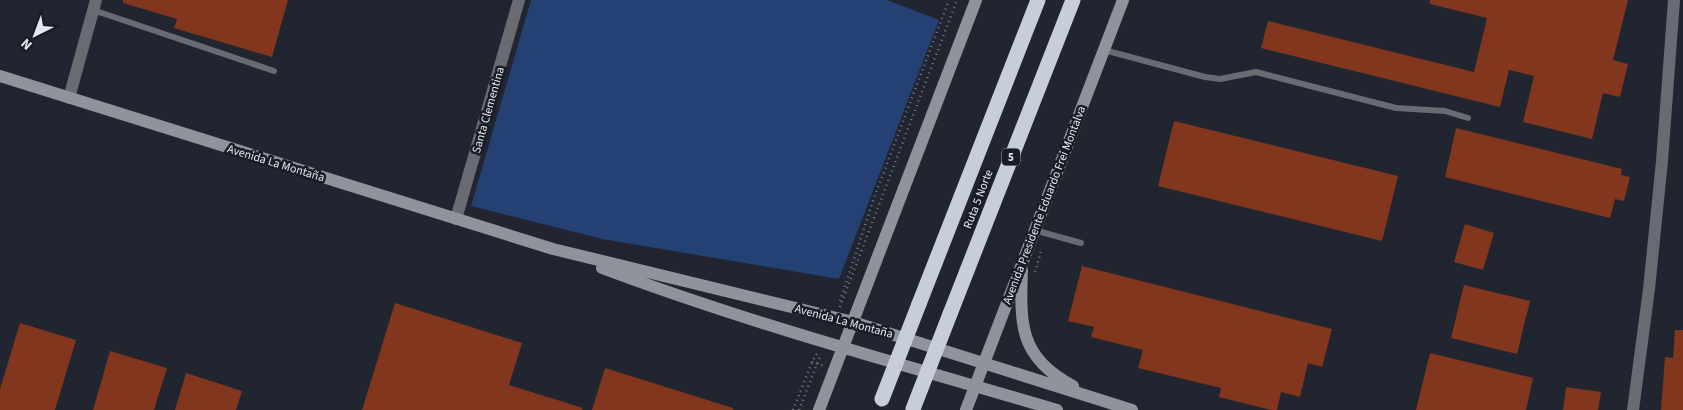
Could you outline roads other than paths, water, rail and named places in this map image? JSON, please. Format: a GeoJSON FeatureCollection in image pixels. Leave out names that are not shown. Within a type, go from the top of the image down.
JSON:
{"type":"FeatureCollection","features":[{"type":"Feature","properties":{"kind":"highway","name":"Ruta 5 Norte"},"geometry":{"type":"LineString","coordinates":[[880,404],[1038,0]]}},
{"type":"Feature","properties":{"kind":"highway","name":"Ruta 5 Norte"},"geometry":{"type":"LineString","coordinates":[[912,409],[1073,0]]}},
{"type":"Feature","properties":{"kind":"main road"},"geometry":{"type":"LineString","coordinates":[[819,410],[976,0]]}},
{"type":"Feature","properties":{"kind":"main road","name":"Avenida Presidente Eduardo Frei Montalva"},"geometry":{"type":"LineString","coordinates":[[966,410],[1123,0]]}},
{"type":"Feature","properties":{"kind":"main road","name":"Avenida La Montaña"},"geometry":{"type":"LineString","coordinates":[[0,76],[552,249],[662,291],[825,343],[1057,410]]}},
{"type":"Feature","properties":{"kind":"main road","name":"Avenida La Montaña"},"geometry":{"type":"LineString","coordinates":[[552,249],[836,317],[1132,410]]}},
{"type":"Feature","properties":{"kind":"main road"},"geometry":{"type":"LineString","coordinates":[[1023,260],[1022,325],[1034,353],[1058,377],[1102,401]]}},
{"type":"Feature","properties":{"kind":"street","name":"Santa Clementina"},"geometry":{"type":"LineString","coordinates":[[456,219],[520,0]]}},
{"type":"Feature","properties":{"kind":"street"},"geometry":{"type":"LineString","coordinates":[[1634,410],[1662,161],[1674,0]]}},
{"type":"Feature","properties":{"kind":"street"},"geometry":{"type":"LineString","coordinates":[[69,98],[94,5]]}},
{"type":"Feature","properties":{"kind":"lane"},"geometry":{"type":"LineString","coordinates":[[94,5],[274,71]]}},
{"type":"Feature","properties":{"kind":"lane"},"geometry":{"type":"LineString","coordinates":[[1104,50],[1220,80],[1256,72],[1396,108],[1445,112],[1468,118]]}},
{"type":"Feature","properties":{"kind":"lane"},"geometry":{"type":"LineString","coordinates":[[1034,230],[1081,243]]}}]}
